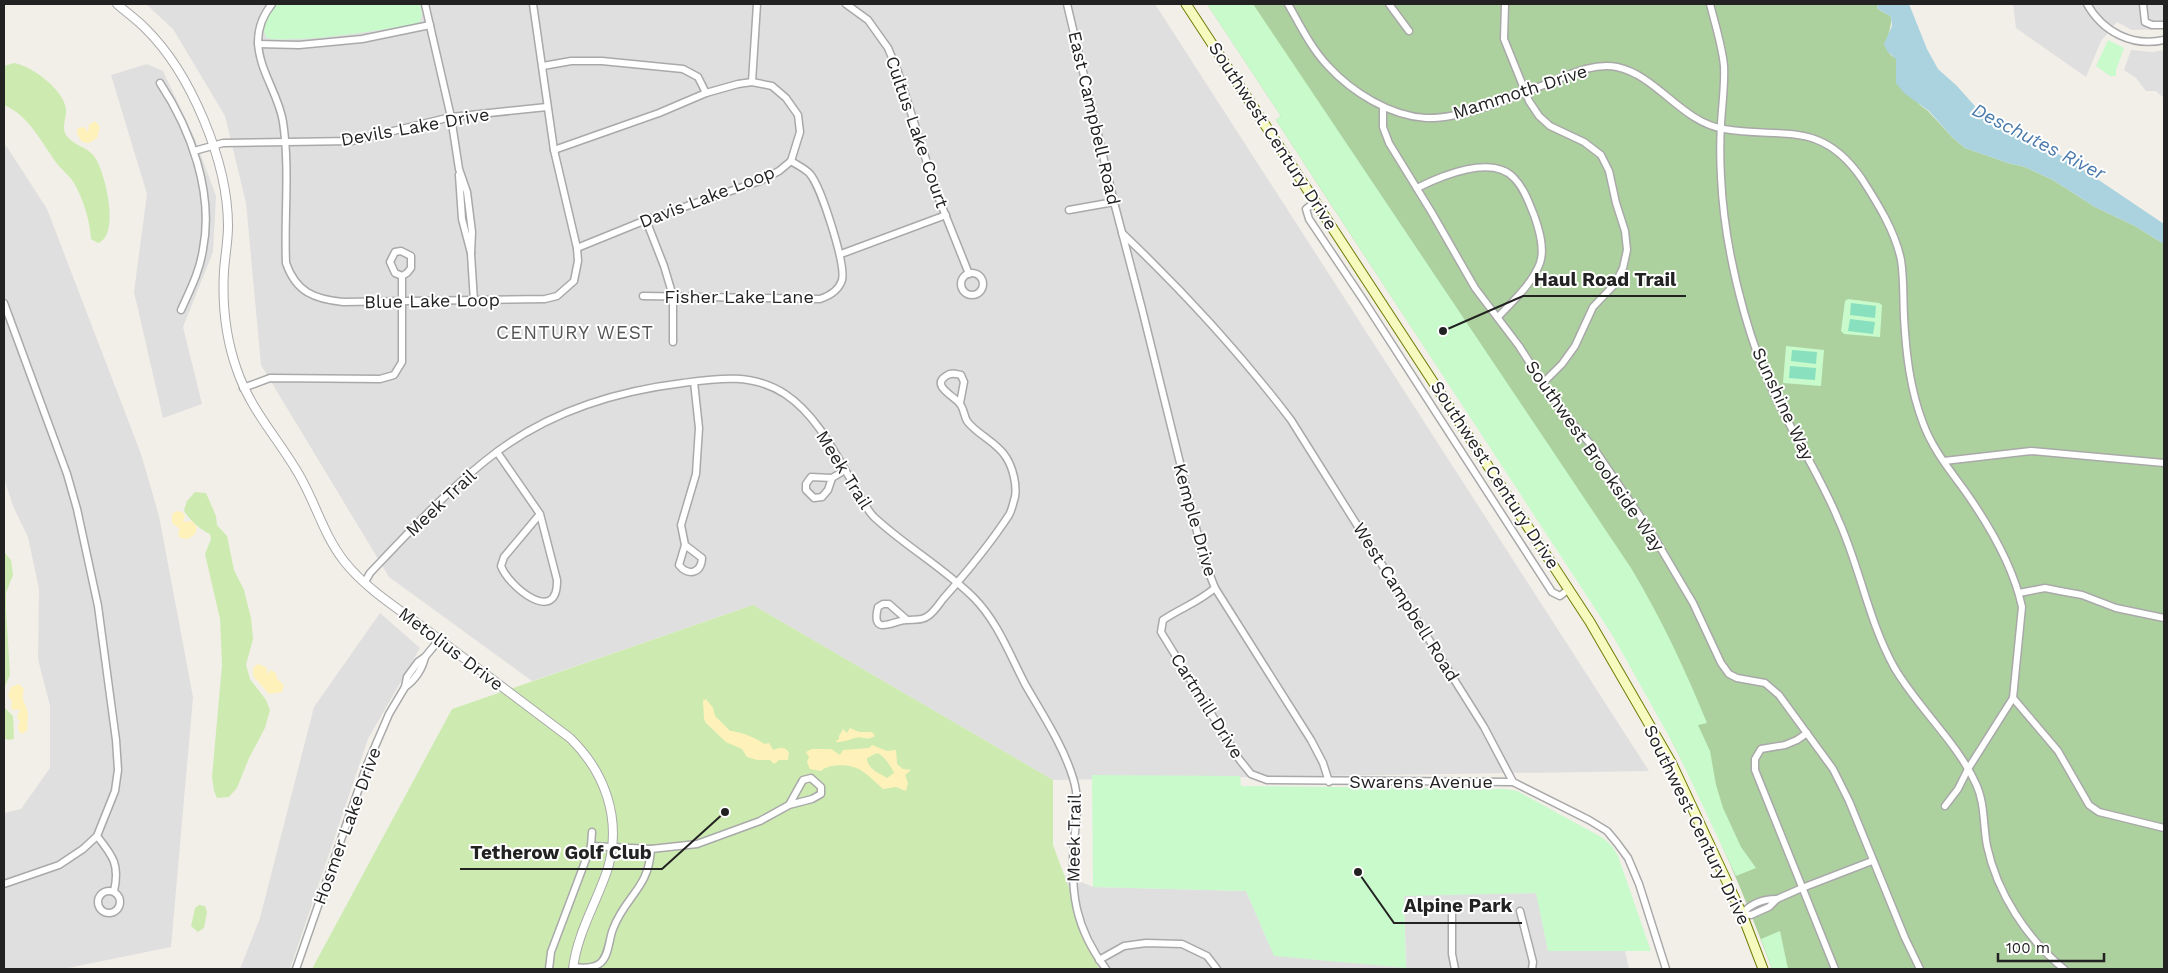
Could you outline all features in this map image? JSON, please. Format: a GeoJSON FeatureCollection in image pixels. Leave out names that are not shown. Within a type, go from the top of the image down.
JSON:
{"type":"FeatureCollection","features":[{"type":"Feature","properties":{"kind":"main road","name":"Southwest Century Drive"},"geometry":{"type":"LineString","coordinates":[[1186,4],[1569,589],[1603,644],[1671,762],[1742,914],[1762,969]]}},
{"type":"Feature","properties":{"kind":"street","name":"Metolius Drive"},"geometry":{"type":"LineString","coordinates":[[117,4],[146,29],[171,61],[186,84],[214,144],[228,207],[228,235],[224,271],[226,331],[243,388],[257,414],[302,479],[332,543],[343,560],[365,582],[570,738],[593,764],[608,796],[611,814],[612,848],[608,868],[575,951],[573,968]]}},
{"type":"Feature","properties":{"kind":"street","name":"Blue Lake Loop"},"geometry":{"type":"LineString","coordinates":[[270,4],[260,26],[258,44],[261,60],[280,108],[284,142],[286,263],[290,273],[301,288],[313,296],[343,302],[545,299],[558,296],[574,281],[577,271],[577,248],[554,150],[533,4]]}},
{"type":"Feature","properties":{"kind":"street"},"geometry":{"type":"LineString","coordinates":[[425,4],[451,117],[459,169],[458,186],[462,219],[471,254],[474,301]]}},
{"type":"Feature","properties":{"kind":"street"},"geometry":{"type":"LineString","coordinates":[[554,150],[659,113],[706,93],[752,82],[757,4]]}},
{"type":"Feature","properties":{"kind":"street","name":"Cultus Lake Court"},"geometry":{"type":"LineString","coordinates":[[846,4],[868,20],[888,48],[898,72],[937,194],[969,274]]}},
{"type":"Feature","properties":{"kind":"street","name":"East Campbell Road"},"geometry":{"type":"LineString","coordinates":[[1067,4],[1122,233]]}},
{"type":"Feature","properties":{"kind":"street","name":"Mammoth Drive"},"geometry":{"type":"LineString","coordinates":[[1288,4],[1312,45],[1329,67],[1358,91],[1383,107],[1426,118],[1440,116],[1486,107],[1582,70],[1616,67],[1636,74],[1700,122],[1721,129],[1799,134],[1817,140],[1846,159],[1860,176],[1891,229],[1898,247],[1901,262],[1906,349],[1912,392],[1924,427],[1932,443],[1990,528],[2019,593],[2022,607],[2013,698],[1968,769],[1958,789],[1945,806]]}},
{"type":"Feature","properties":{"kind":"street"},"geometry":{"type":"LineString","coordinates":[[1389,4],[1410,31]]}},
{"type":"Feature","properties":{"kind":"street"},"geometry":{"type":"LineString","coordinates":[[1505,4],[1504,39],[1525,93],[1540,116],[1550,126],[1584,142],[1601,156],[1609,171],[1625,231],[1628,250],[1623,268],[1615,284],[1593,307],[1574,346],[1562,364],[1543,384]]}},
{"type":"Feature","properties":{"kind":"street","name":"Sunshine Way"},"geometry":{"type":"LineString","coordinates":[[1710,4],[1724,63],[1721,178],[1725,218],[1744,312],[1758,356],[1778,404],[1834,508],[1846,536],[1865,599],[1883,647],[1902,680],[1968,769],[1977,786],[1982,802],[1989,857],[2001,887],[2019,919],[2037,942],[2064,969]]}},
{"type":"Feature","properties":{"kind":"street"},"geometry":{"type":"LineString","coordinates":[[2087,4],[2094,16],[2103,25],[2122,37],[2146,42],[2164,40]]}},
{"type":"Feature","properties":{"kind":"street"},"geometry":{"type":"LineString","coordinates":[[2144,4],[2145,22],[2152,26],[2164,26]]}},
{"type":"Feature","properties":{"kind":"street"},"geometry":{"type":"LineString","coordinates":[[258,44],[299,45],[362,39],[430,25]]}},
{"type":"Feature","properties":{"kind":"street"},"geometry":{"type":"LineString","coordinates":[[542,66],[570,61],[602,61],[683,69],[698,77],[706,93]]}},
{"type":"Feature","properties":{"kind":"street","name":"Davis Lake Loop"},"geometry":{"type":"LineString","coordinates":[[577,248],[646,220],[760,181],[779,171],[791,161],[800,132],[798,115],[786,98],[772,86],[752,82]]}},
{"type":"Feature","properties":{"kind":"street"},"geometry":{"type":"LineString","coordinates":[[160,83],[172,101],[194,151],[200,172],[206,226],[203,249],[195,278],[181,310]]}},
{"type":"Feature","properties":{"kind":"street","name":"Devils Lake Drive"},"geometry":{"type":"LineString","coordinates":[[194,151],[214,144],[352,141],[451,117],[548,107]]}},
{"type":"Feature","properties":{"kind":"street","name":"Southwest Brookside Way"},"geometry":{"type":"LineString","coordinates":[[1383,107],[1383,127],[1389,143],[1475,288],[1498,317],[1543,384],[1573,424],[1593,446],[1654,537],[1693,603],[1721,663],[1729,674],[1737,678],[1765,683],[1779,694],[1819,748],[1840,783],[1920,969]]}},
{"type":"Feature","properties":{"kind":"street","name":"Fisher Lake Lane"},"geometry":{"type":"LineString","coordinates":[[644,296],[820,299],[829,296],[842,281],[841,254],[821,196],[810,173],[791,161]]}},
{"type":"Feature","properties":{"kind":"street"},"geometry":{"type":"LineString","coordinates":[[1417,188],[1438,178],[1480,168],[1497,168],[1514,177],[1527,198],[1541,233],[1540,262],[1523,291],[1498,317]]}},
{"type":"Feature","properties":{"kind":"street"},"geometry":{"type":"LineString","coordinates":[[1316,201],[1306,209],[1309,219],[1364,300],[1552,592],[1560,596],[1569,589]]}},
{"type":"Feature","properties":{"kind":"street"},"geometry":{"type":"LineString","coordinates":[[1069,210],[1114,202]]}},
{"type":"Feature","properties":{"kind":"street"},"geometry":{"type":"LineString","coordinates":[[841,254],[946,215]]}},
{"type":"Feature","properties":{"kind":"street"},"geometry":{"type":"LineString","coordinates":[[646,220],[664,266],[673,296],[673,342]]}},
{"type":"Feature","properties":{"kind":"street","name":"Kemple Drive"},"geometry":{"type":"LineString","coordinates":[[1122,233],[1189,505],[1214,588],[1311,740],[1323,763],[1329,782]]}},
{"type":"Feature","properties":{"kind":"street","name":"West Campbell Road"},"geometry":{"type":"LineString","coordinates":[[1122,233],[1157,266],[1259,379],[1291,420],[1484,727],[1514,782]]}},
{"type":"Feature","properties":{"kind":"street"},"geometry":{"type":"LineString","coordinates":[[243,388],[270,378],[380,379],[394,375],[402,362],[402,276]]}},
{"type":"Feature","properties":{"kind":"street"},"geometry":{"type":"LineString","coordinates":[[4,303],[67,474],[77,509],[98,606],[116,740],[118,770],[115,791],[97,836],[83,849],[59,865],[4,884]]}},
{"type":"Feature","properties":{"kind":"street"},"geometry":{"type":"LineString","coordinates":[[906,620],[895,607],[889,604],[883,604],[878,608],[876,615],[878,621],[882,625],[888,626],[928,616],[957,583],[1010,513],[1015,495],[1015,479],[1006,457],[993,442],[967,422],[960,403],[964,382],[961,376],[955,373],[947,375],[943,379],[942,386],[944,392],[960,403]]}},
{"type":"Feature","properties":{"kind":"street","name":"Meek Trail"},"geometry":{"type":"LineString","coordinates":[[365,582],[370,573],[448,494],[498,452],[528,432],[582,406],[612,396],[654,387],[722,378],[744,378],[764,383],[784,394],[801,407],[813,421],[872,515],[957,583],[988,613],[1063,753],[1074,780],[1078,807],[1072,890],[1077,913],[1086,937],[1106,969]]}},
{"type":"Feature","properties":{"kind":"street"},"geometry":{"type":"LineString","coordinates":[[685,544],[702,558],[702,565],[697,571],[692,573],[684,571],[679,565],[685,544],[681,525],[696,474],[699,428],[694,382]]}},
{"type":"Feature","properties":{"kind":"street"},"geometry":{"type":"LineString","coordinates":[[1944,460],[2031,451],[2164,463]]}},
{"type":"Feature","properties":{"kind":"street"},"geometry":{"type":"LineString","coordinates":[[498,452],[540,514],[557,580],[557,590],[552,598],[544,602],[535,601],[504,575],[501,566],[504,557],[540,514]]}},
{"type":"Feature","properties":{"kind":"street"},"geometry":{"type":"LineString","coordinates":[[832,478],[845,470]]}},
{"type":"Feature","properties":{"kind":"street","name":"Cartmill Drive"},"geometry":{"type":"LineString","coordinates":[[1214,588],[1198,602],[1177,610],[1163,620],[1161,626],[1164,637],[1239,759],[1251,774],[1266,780],[1329,782]]}},
{"type":"Feature","properties":{"kind":"street"},"geometry":{"type":"LineString","coordinates":[[2019,593],[2045,588],[2082,595],[2116,608],[2164,618]]}},
{"type":"Feature","properties":{"kind":"street","name":"Hosmer Lake Drive"},"geometry":{"type":"LineString","coordinates":[[296,969],[367,765],[389,714],[405,687],[413,681],[423,667],[425,657],[439,640]]}},
{"type":"Feature","properties":{"kind":"street"},"geometry":{"type":"LineString","coordinates":[[2013,698],[2058,751],[2089,805],[2099,812],[2164,828]]}},
{"type":"Feature","properties":{"kind":"street"},"geometry":{"type":"LineString","coordinates":[[1807,733],[1785,744],[1761,749],[1757,754],[1754,765],[1835,969]]}},
{"type":"Feature","properties":{"kind":"street"},"geometry":{"type":"LineString","coordinates":[[591,846],[651,850],[687,846],[715,838],[760,821],[789,805],[812,799],[821,794],[821,787],[811,778],[803,780],[789,805]]}},
{"type":"Feature","properties":{"kind":"street","name":"Swarens Avenue"},"geometry":{"type":"LineString","coordinates":[[1329,782],[1514,782]]}},
{"type":"Feature","properties":{"kind":"street"},"geometry":{"type":"LineString","coordinates":[[1514,782],[1589,820],[1607,831],[1618,843],[1628,858],[1638,884],[1666,969]]}},
{"type":"Feature","properties":{"kind":"street"},"geometry":{"type":"LineString","coordinates":[[549,969],[551,952],[591,846],[592,832]]}},
{"type":"Feature","properties":{"kind":"street"},"geometry":{"type":"LineString","coordinates":[[97,836],[110,852],[116,866],[114,891]]}},
{"type":"Feature","properties":{"kind":"street"},"geometry":{"type":"LineString","coordinates":[[573,968],[599,965],[604,959],[617,919],[646,877],[651,850]]}},
{"type":"Feature","properties":{"kind":"street"},"geometry":{"type":"LineString","coordinates":[[1742,914],[1748,906],[1766,899],[1777,899],[1872,861]]}},
{"type":"Feature","properties":{"kind":"street"},"geometry":{"type":"LineString","coordinates":[[1520,910],[1533,962],[1532,969]]}},
{"type":"Feature","properties":{"kind":"street"},"geometry":{"type":"LineString","coordinates":[[1452,912],[1452,954],[1455,969]]}},
{"type":"Feature","properties":{"kind":"street"},"geometry":{"type":"LineString","coordinates":[[1099,960],[1124,946],[1146,942],[1182,944],[1207,956],[1217,969]]}},
{"type":"Feature","properties":{"kind":"shaded area"},"geometry":{"type":"Polygon","coordinates":[[[146,4],[1155,4],[1649,771],[1053,780],[753,605],[532,681],[389,577],[261,365],[246,203],[225,116],[173,29],[146,4]]]}},
{"type":"Feature","properties":{"kind":"shaded area"},"geometry":{"type":"Polygon","coordinates":[[[2013,4],[2164,4],[2164,29],[2132,30],[2117,22],[2101,41],[2086,77],[2016,28],[2013,4]]]}},
{"type":"Feature","properties":{"kind":"shaded area"},"geometry":{"type":"Polygon","coordinates":[[[2131,50],[2152,52],[2164,50],[2164,98],[2156,91],[2146,91],[2136,78],[2124,70],[2131,50]]]}},
{"type":"Feature","properties":{"kind":"shaded area"},"geometry":{"type":"Polygon","coordinates":[[[147,64],[163,71],[195,139],[216,196],[213,252],[183,327],[202,404],[163,418],[134,292],[147,194],[111,75],[147,64]]]}},
{"type":"Feature","properties":{"kind":"shaded area"},"geometry":{"type":"Polygon","coordinates":[[[4,145],[47,209],[141,454],[159,516],[193,697],[171,947],[63,969],[4,969],[4,813],[21,809],[50,768],[50,706],[38,659],[39,589],[28,537],[13,506],[4,478],[4,145]]]}},
{"type":"Feature","properties":{"kind":"shaded area"},"geometry":{"type":"Polygon","coordinates":[[[380,613],[420,648],[368,739],[290,969],[240,969],[260,918],[314,707],[380,613]]]}},
{"type":"Feature","properties":{"kind":"shaded area"},"geometry":{"type":"Polygon","coordinates":[[[1064,875],[1093,887],[1246,891],[1274,955],[1406,967],[1404,895],[1537,893],[1548,951],[1625,951],[1629,969],[1099,969],[1064,875]]]}},
{"type":"Feature","properties":{"kind":"green space"},"geometry":{"type":"Polygon","coordinates":[[[277,4],[420,4],[422,14],[420,22],[415,24],[379,30],[307,39],[270,39],[266,37],[264,32],[265,23],[268,15],[277,4]]]}},
{"type":"Feature","properties":{"kind":"green space"},"geometry":{"type":"Polygon","coordinates":[[[1207,4],[1878,4],[1877,8],[1891,17],[1887,45],[1891,55],[1896,58],[1896,74],[1920,105],[1953,138],[1965,148],[2025,167],[2053,180],[2095,207],[2135,226],[2164,244],[2164,969],[1772,969],[1725,852],[1670,738],[1630,664],[1577,579],[1276,120],[1281,116],[1207,4]]]}},
{"type":"Feature","properties":{"kind":"green space"},"geometry":{"type":"Polygon","coordinates":[[[1207,4],[1253,4],[1631,568],[1662,625],[1699,703],[1707,723],[1698,725],[1710,751],[1716,785],[1723,808],[1741,847],[1756,868],[1736,876],[1676,749],[1613,636],[1276,120],[1281,116],[1207,4]]]}},
{"type":"Feature","properties":{"kind":"green space"},"geometry":{"type":"Polygon","coordinates":[[[2108,40],[2124,48],[2116,70],[2116,76],[2110,76],[2096,66],[2108,40]]]}},
{"type":"Feature","properties":{"kind":"green space"},"geometry":{"type":"Polygon","coordinates":[[[14,63],[38,74],[60,94],[66,109],[64,128],[66,135],[72,141],[88,150],[98,163],[106,188],[110,216],[109,228],[105,238],[98,243],[91,239],[86,210],[72,180],[58,165],[28,123],[4,105],[4,66],[14,63]]]}},
{"type":"Feature","properties":{"kind":"green space"},"geometry":{"type":"Polygon","coordinates":[[[1848,299],[1882,305],[1880,337],[1844,334],[1841,331],[1845,301],[1848,299]]]}},
{"type":"Feature","properties":{"kind":"green space"},"geometry":{"type":"Polygon","coordinates":[[[1851,303],[1876,306],[1875,318],[1850,315],[1851,303]]]}},
{"type":"Feature","properties":{"kind":"green space"},"geometry":{"type":"Polygon","coordinates":[[[1850,319],[1875,322],[1873,334],[1848,331],[1850,319]]]}},
{"type":"Feature","properties":{"kind":"green space"},"geometry":{"type":"Polygon","coordinates":[[[1786,346],[1824,350],[1821,386],[1783,383],[1786,346]]]}},
{"type":"Feature","properties":{"kind":"green space"},"geometry":{"type":"Polygon","coordinates":[[[1792,350],[1817,352],[1816,364],[1791,361],[1792,350]]]}},
{"type":"Feature","properties":{"kind":"green space"},"geometry":{"type":"Polygon","coordinates":[[[1790,366],[1816,368],[1815,380],[1789,378],[1790,366]]]}},
{"type":"Feature","properties":{"kind":"green space"},"geometry":{"type":"Polygon","coordinates":[[[195,492],[206,493],[216,516],[217,525],[227,536],[234,570],[244,590],[251,618],[253,639],[246,665],[250,679],[266,700],[270,710],[265,728],[249,758],[237,788],[229,797],[217,798],[212,777],[222,665],[220,619],[205,554],[211,539],[210,534],[195,524],[184,510],[187,501],[195,492]]]}},
{"type":"Feature","properties":{"kind":"green space"},"geometry":{"type":"Polygon","coordinates":[[[4,552],[11,560],[13,575],[6,593],[10,675],[4,688],[4,552]]]}},
{"type":"Feature","properties":{"kind":"green space"},"geometry":{"type":"Polygon","coordinates":[[[753,605],[1053,780],[1053,845],[1099,969],[312,969],[452,709],[753,605]]]}},
{"type":"Feature","properties":{"kind":"green space"},"geometry":{"type":"Polygon","coordinates":[[[4,707],[13,716],[14,739],[8,740],[4,738],[4,707]]]}},
{"type":"Feature","properties":{"kind":"green space"},"geometry":{"type":"Polygon","coordinates":[[[1092,775],[1240,776],[1241,786],[1506,789],[1517,791],[1603,838],[1612,846],[1618,856],[1651,951],[1548,951],[1536,893],[1404,896],[1406,968],[1274,956],[1246,891],[1093,887],[1092,775]]]}},
{"type":"Feature","properties":{"kind":"green space"},"geometry":{"type":"Polygon","coordinates":[[[199,905],[205,906],[207,912],[204,928],[198,932],[191,926],[195,908],[199,905]]]}},
{"type":"Feature","properties":{"kind":"green space"},"geometry":{"type":"Polygon","coordinates":[[[1780,931],[1788,969],[1772,969],[1761,939],[1780,931]]]}},
{"type":"Feature","properties":{"kind":"sand"},"geometry":{"type":"Polygon","coordinates":[[[95,121],[100,127],[97,138],[89,143],[82,142],[77,134],[78,128],[84,127],[88,132],[89,125],[95,121]]]}},
{"type":"Feature","properties":{"kind":"sand"},"geometry":{"type":"Polygon","coordinates":[[[177,511],[182,512],[185,516],[183,522],[192,521],[197,527],[195,534],[188,539],[180,538],[178,533],[180,529],[172,523],[172,514],[177,511]]]}},
{"type":"Feature","properties":{"kind":"sand"},"geometry":{"type":"Polygon","coordinates":[[[258,664],[266,667],[268,675],[270,670],[275,672],[278,680],[284,685],[282,692],[269,694],[253,676],[253,668],[258,664]]]}},
{"type":"Feature","properties":{"kind":"sand"},"geometry":{"type":"Polygon","coordinates":[[[19,684],[24,689],[23,697],[28,713],[28,729],[24,733],[20,733],[18,727],[20,721],[17,718],[20,709],[14,710],[11,708],[12,701],[8,696],[11,687],[19,684]]]}},
{"type":"Feature","properties":{"kind":"sand"},"geometry":{"type":"Polygon","coordinates":[[[706,699],[713,708],[715,716],[730,731],[747,735],[764,744],[769,743],[773,750],[786,749],[789,753],[788,760],[779,760],[774,764],[770,760],[757,760],[747,757],[742,749],[726,742],[704,719],[703,701],[706,699]]]}},
{"type":"Feature","properties":{"kind":"sand"},"geometry":{"type":"Polygon","coordinates":[[[850,728],[859,732],[872,732],[875,736],[869,738],[858,737],[835,742],[839,739],[843,729],[847,733],[850,728]]]}},
{"type":"Feature","properties":{"kind":"sand"},"geometry":{"type":"Polygon","coordinates":[[[872,745],[887,751],[896,750],[897,764],[903,769],[911,770],[905,775],[908,783],[906,791],[896,787],[883,789],[865,773],[853,767],[841,765],[825,768],[821,771],[810,769],[807,762],[809,757],[806,752],[812,749],[831,749],[840,755],[843,750],[869,748],[872,745]],[[877,753],[867,758],[869,765],[887,778],[894,773],[883,757],[877,753]]]}},
{"type":"Feature","properties":{"kind":"water"},"geometry":{"type":"Polygon","coordinates":[[[1878,4],[1909,4],[1927,49],[1938,69],[1957,86],[1981,113],[2000,126],[2066,158],[2164,224],[2164,244],[2135,226],[2095,207],[2053,180],[2025,167],[1965,148],[1953,138],[1929,111],[1904,93],[1896,83],[1896,59],[1887,51],[1884,44],[1892,26],[1891,17],[1877,8],[1878,4]]]}},
{"type":"Feature","properties":{"kind":"place","name":"Haul Road Trail"},"geometry":{"type":"Point","coordinates":[1443,331]}},
{"type":"Feature","properties":{"kind":"place","name":"Tetherow Golf Club"},"geometry":{"type":"Point","coordinates":[725,812]}},
{"type":"Feature","properties":{"kind":"place","name":"Alpine Park"},"geometry":{"type":"Point","coordinates":[1358,872]}},
{"type":"Feature","properties":{"kind":"district","name":"CENTURY WEST"},"geometry":{"type":"Point","coordinates":[575,332]}},
{"type":"Feature","properties":{"kind":"water label","name":"Deschutes River"},"geometry":{"type":"Point","coordinates":[2039,141]}}]}
